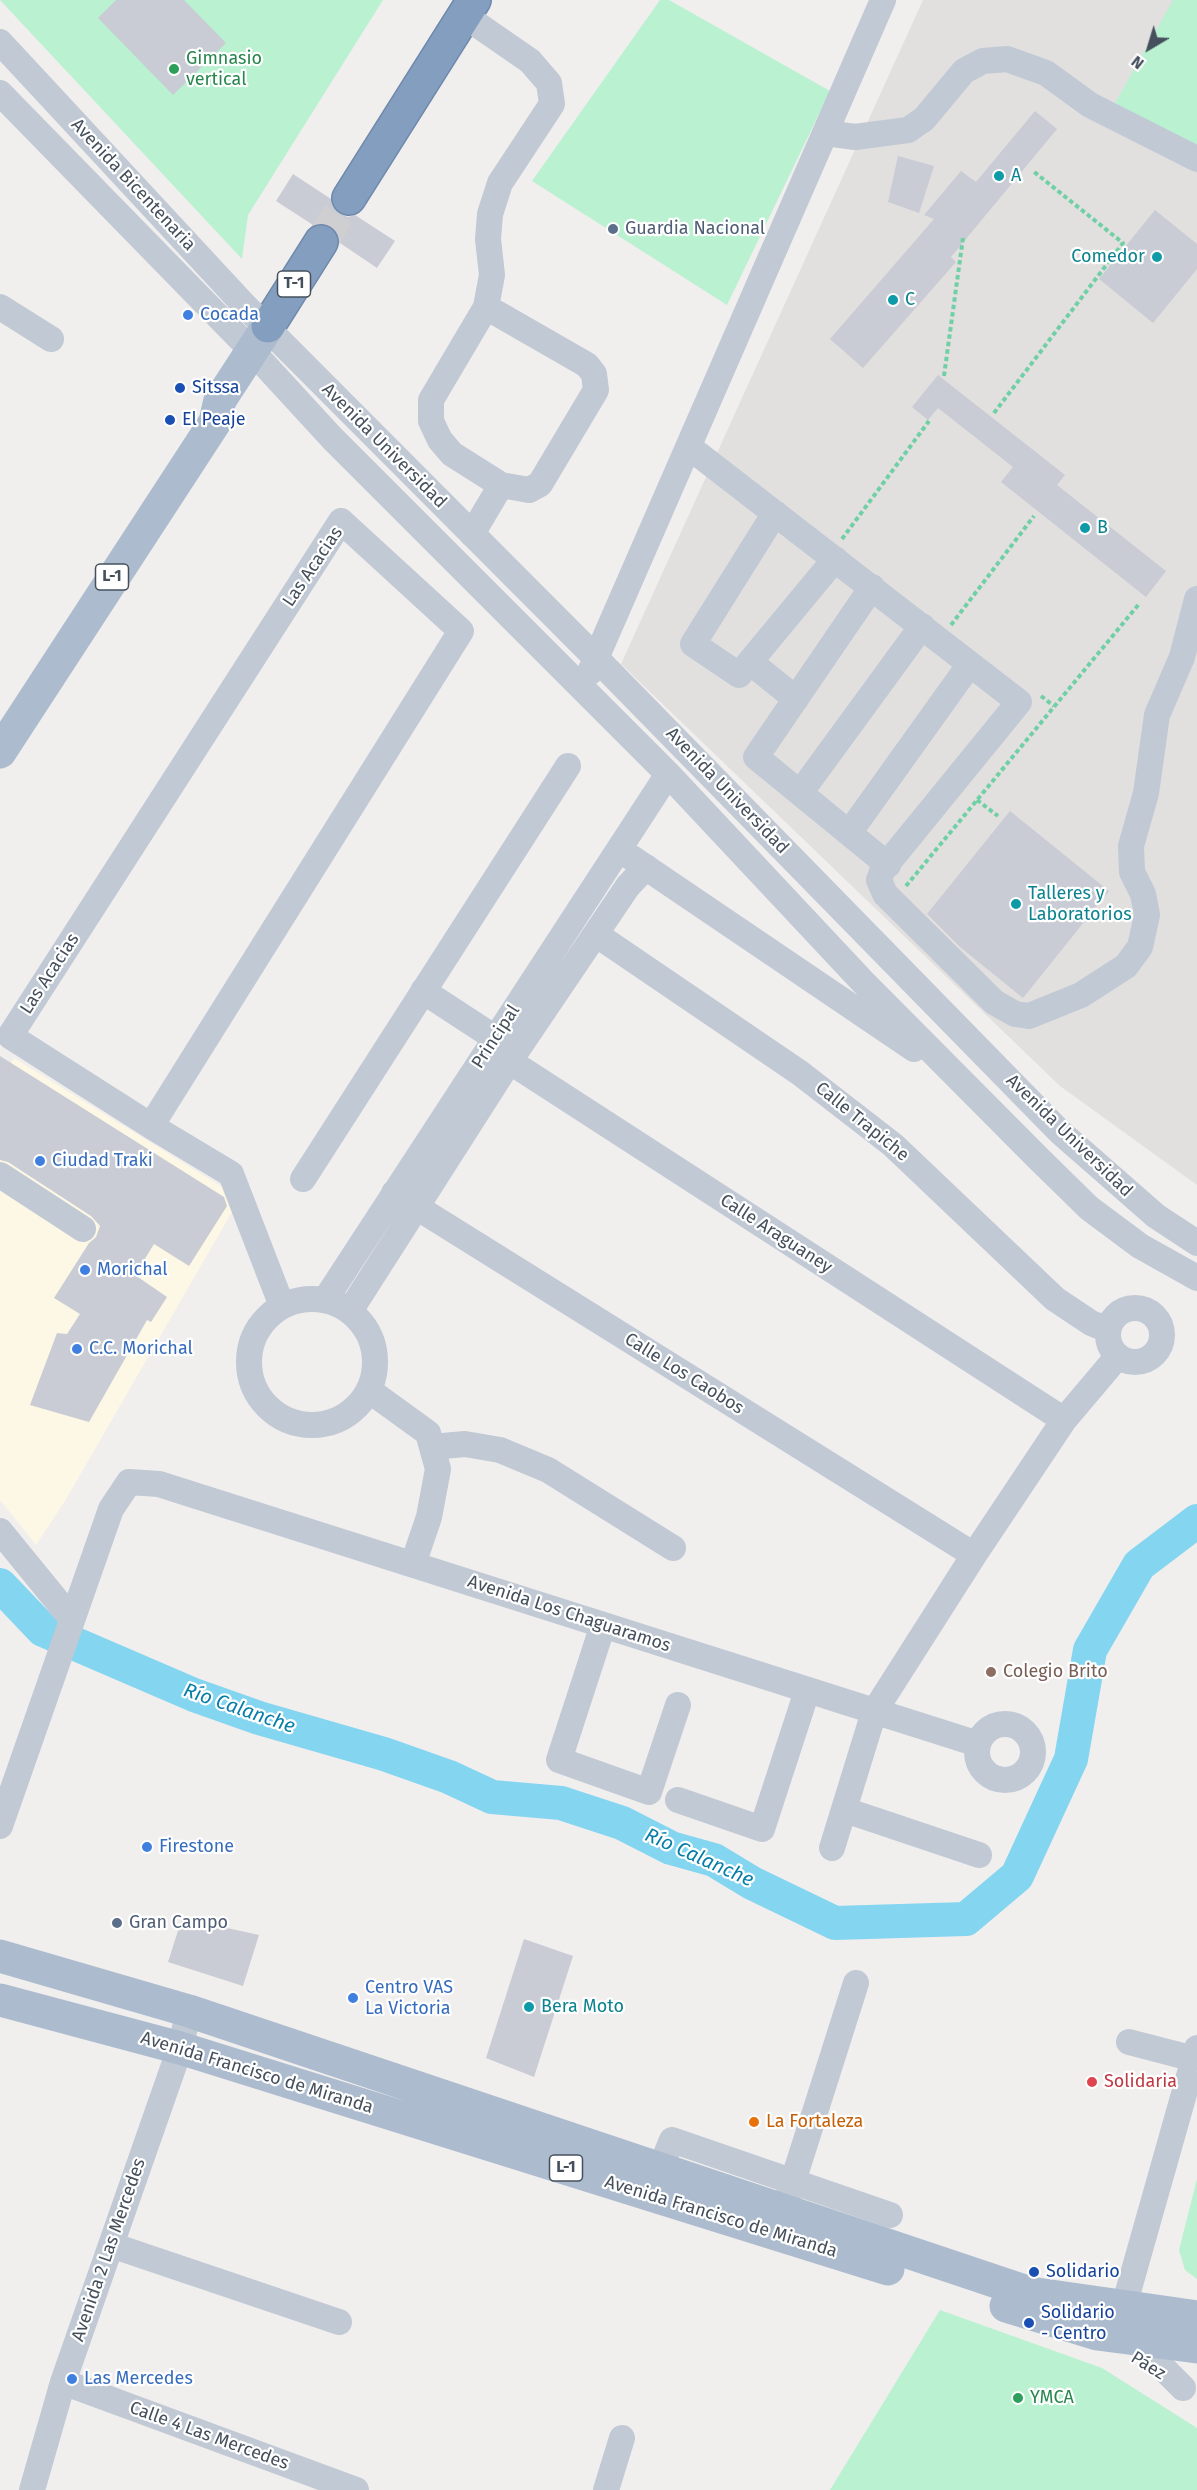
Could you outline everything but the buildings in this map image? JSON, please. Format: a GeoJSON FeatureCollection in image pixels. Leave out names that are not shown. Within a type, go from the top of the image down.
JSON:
{"type":"FeatureCollection","features":[{"type":"Feature","properties":{"kind":"highway"},"geometry":{"type":"LineString","coordinates":[[349,198],[472,5]]}},
{"type":"Feature","properties":{"kind":"highway","name":"T-1"},"geometry":{"type":"LineString","coordinates":[[260,339],[321,242]]}},
{"type":"Feature","properties":{"kind":"main road","name":"L-1"},"geometry":{"type":"LineString","coordinates":[[0,752],[152,515],[215,422],[220,400],[260,339]]}},
{"type":"Feature","properties":{"kind":"main road","name":"L-1"},"geometry":{"type":"LineString","coordinates":[[0,718],[198,415],[220,400]]}},
{"type":"Feature","properties":{"kind":"main road","name":"Avenida Francisco de Miranda"},"geometry":{"type":"LineString","coordinates":[[0,1956],[189,2011],[660,2169],[788,2196],[1030,2293],[1128,2321]]}},
{"type":"Feature","properties":{"kind":"main road","name":"Avenida Francisco de Miranda"},"geometry":{"type":"LineString","coordinates":[[0,2000],[180,2048],[1097,2334],[1128,2321]]}},
{"type":"Feature","properties":{"kind":"main road","name":"L-1"},"geometry":{"type":"LineString","coordinates":[[1128,2321],[1197,2317]]}},
{"type":"Feature","properties":{"kind":"main road","name":"L-1"},"geometry":{"type":"LineString","coordinates":[[1128,2321],[1197,2347]]}},
{"type":"Feature","properties":{"kind":"street"},"geometry":{"type":"LineString","coordinates":[[582,688],[883,0]]}},
{"type":"Feature","properties":{"kind":"street"},"geometry":{"type":"LineString","coordinates":[[472,5],[530,61],[549,83],[552,104],[500,183],[490,213],[488,239],[492,275],[486,307],[431,400],[432,421],[440,441],[452,453],[501,485],[529,490],[540,484],[596,390],[594,374],[587,365],[486,307]]}},
{"type":"Feature","properties":{"kind":"street","name":"Avenida Bicentenaria"},"geometry":{"type":"LineString","coordinates":[[0,42],[246,307],[260,339]]}},
{"type":"Feature","properties":{"kind":"street"},"geometry":{"type":"LineString","coordinates":[[826,133],[860,137],[908,130],[924,119],[964,71],[983,61],[1007,59],[1019,61],[1046,73],[1090,105],[1197,159]]}},
{"type":"Feature","properties":{"kind":"street","name":"Avenida Bicentenaria"},"geometry":{"type":"LineString","coordinates":[[0,93],[260,339]]}},
{"type":"Feature","properties":{"kind":"street"},"geometry":{"type":"LineString","coordinates":[[0,307],[51,339]]}},
{"type":"Feature","properties":{"kind":"street","name":"Avenida Universidad"},"geometry":{"type":"LineString","coordinates":[[260,339],[320,382],[597,658],[1060,1132],[1156,1216],[1197,1243]]}},
{"type":"Feature","properties":{"kind":"street","name":"Avenida Universidad"},"geometry":{"type":"LineString","coordinates":[[260,339],[332,438],[668,774],[855,974],[1089,1208],[1140,1246],[1197,1278]]}},
{"type":"Feature","properties":{"kind":"street"},"geometry":{"type":"LineString","coordinates":[[689,447],[775,513],[837,551],[872,587],[1019,702],[880,874],[881,890],[994,1002],[1008,1011],[1029,1016],[1061,1004],[1100,985],[1126,966],[1140,947],[1147,915],[1143,894],[1132,872],[1131,846],[1146,793],[1157,715],[1182,657],[1197,599]]}},
{"type":"Feature","properties":{"kind":"street"},"geometry":{"type":"LineString","coordinates":[[472,534],[501,485]]}},
{"type":"Feature","properties":{"kind":"street"},"geometry":{"type":"LineString","coordinates":[[775,513],[693,644],[739,675],[837,551]]}},
{"type":"Feature","properties":{"kind":"street","name":"Las Acacias"},"geometry":{"type":"LineString","coordinates":[[151,1126],[461,630],[341,521],[10,1036],[151,1126],[231,1174],[282,1306]]}},
{"type":"Feature","properties":{"kind":"street"},"geometry":{"type":"LineString","coordinates":[[872,587],[756,757],[888,865]]}},
{"type":"Feature","properties":{"kind":"street"},"geometry":{"type":"LineString","coordinates":[[800,793],[922,626]]}},
{"type":"Feature","properties":{"kind":"street"},"geometry":{"type":"LineString","coordinates":[[750,662],[796,699]]}},
{"type":"Feature","properties":{"kind":"street"},"geometry":{"type":"LineString","coordinates":[[849,833],[970,664]]}},
{"type":"Feature","properties":{"kind":"street"},"geometry":{"type":"LineString","coordinates":[[303,1179],[568,766]]}},
{"type":"Feature","properties":{"kind":"street","name":"Principal"},"geometry":{"type":"LineString","coordinates":[[325,1300],[404,1199],[618,850],[668,774]]}},
{"type":"Feature","properties":{"kind":"street","name":"Avenida Universidad"},"geometry":{"type":"LineString","coordinates":[[618,850],[964,1083]]}},
{"type":"Feature","properties":{"kind":"street","name":"Principal"},"geometry":{"type":"LineString","coordinates":[[498,1049],[597,935],[628,886],[646,867]]}},
{"type":"Feature","properties":{"kind":"street","name":"Calle Trapiche"},"geometry":{"type":"LineString","coordinates":[[597,935],[800,1073],[893,1145],[1055,1299],[1091,1323],[1108,1330]]}},
{"type":"Feature","properties":{"kind":"street","name":"Calle Araguaney"},"geometry":{"type":"LineString","coordinates":[[423,991],[498,1049],[1065,1420]]}},
{"type":"Feature","properties":{"kind":"street"},"geometry":{"type":"LineString","coordinates":[[0,1175],[84,1229]]}},
{"type":"Feature","properties":{"kind":"street","name":"Principal"},"geometry":{"type":"LineString","coordinates":[[350,1311],[404,1199]]}},
{"type":"Feature","properties":{"kind":"street","name":"Calle Los Caobos"},"geometry":{"type":"LineString","coordinates":[[404,1199],[974,1555]]}},
{"type":"Feature","properties":{"kind":"street"},"geometry":{"type":"LineString","coordinates":[[303,1299],[325,1300],[350,1311],[366,1327],[374,1348],[376,1370],[370,1391],[357,1409],[339,1421],[318,1426],[296,1424],[276,1415],[260,1400],[251,1380],[248,1359],[253,1337],[265,1319],[282,1306],[303,1299]]}},
{"type":"Feature","properties":{"kind":"street"},"geometry":{"type":"LineString","coordinates":[[1133,1308],[1148,1311],[1161,1325],[1163,1341],[1153,1357],[1135,1363],[1118,1356],[1111,1348],[1108,1330],[1116,1316],[1133,1308]]}},
{"type":"Feature","properties":{"kind":"street"},"geometry":{"type":"LineString","coordinates":[[832,1848],[874,1712],[974,1555],[1065,1420],[1118,1356]]}},
{"type":"Feature","properties":{"kind":"street"},"geometry":{"type":"LineString","coordinates":[[370,1391],[428,1433],[438,1469],[436,1491],[413,1564]]}},
{"type":"Feature","properties":{"kind":"street"},"geometry":{"type":"LineString","coordinates":[[432,1447],[465,1444],[501,1450],[548,1470],[673,1548]]}},
{"type":"Feature","properties":{"kind":"street","name":"Avenida Los Chaguaramos"},"geometry":{"type":"LineString","coordinates":[[69,1625],[111,1509],[129,1482],[159,1484],[978,1744]]}},
{"type":"Feature","properties":{"kind":"street"},"geometry":{"type":"LineString","coordinates":[[0,1531],[69,1625],[0,1826]]}},
{"type":"Feature","properties":{"kind":"street"},"geometry":{"type":"LineString","coordinates":[[603,1624],[559,1760],[649,1792],[678,1705]]}},
{"type":"Feature","properties":{"kind":"street"},"geometry":{"type":"LineString","coordinates":[[678,1800],[762,1829],[807,1691]]}},
{"type":"Feature","properties":{"kind":"street"},"geometry":{"type":"LineString","coordinates":[[845,1810],[979,1856]]}},
{"type":"Feature","properties":{"kind":"street"},"geometry":{"type":"LineString","coordinates":[[856,1983],[788,2196],[890,2215]]}},
{"type":"Feature","properties":{"kind":"street","name":"Avenida 2 Las Mercedes"},"geometry":{"type":"LineString","coordinates":[[32,2490],[63,2382],[180,2048],[189,2011]]}},
{"type":"Feature","properties":{"kind":"street"},"geometry":{"type":"LineString","coordinates":[[1130,2042],[1195,2053],[1128,2321],[1190,2395]]}},
{"type":"Feature","properties":{"kind":"street"},"geometry":{"type":"LineString","coordinates":[[111,2245],[339,2322]]}},
{"type":"Feature","properties":{"kind":"street","name":"Páez"},"geometry":{"type":"LineString","coordinates":[[1097,2334],[1190,2395]]}},
{"type":"Feature","properties":{"kind":"street","name":"Calle 4 Las Mercedes"},"geometry":{"type":"LineString","coordinates":[[63,2382],[356,2490]]}},
{"type":"Feature","properties":{"kind":"street"},"geometry":{"type":"LineString","coordinates":[[606,2490],[622,2439]]}},
{"type":"Feature","properties":{"kind":"path"},"geometry":{"type":"LineString","coordinates":[[994,413],[1123,243],[1033,171]]}},
{"type":"Feature","properties":{"kind":"path"},"geometry":{"type":"LineString","coordinates":[[944,376],[963,238]]}},
{"type":"Feature","properties":{"kind":"path"},"geometry":{"type":"LineString","coordinates":[[837,551],[929,421]]}},
{"type":"Feature","properties":{"kind":"path"},"geometry":{"type":"LineString","coordinates":[[950,626],[1034,516]]}},
{"type":"Feature","properties":{"kind":"path"},"geometry":{"type":"LineString","coordinates":[[903,890],[1139,604]]}},
{"type":"Feature","properties":{"kind":"path"},"geometry":{"type":"LineString","coordinates":[[976,800],[998,816]]}},
{"type":"Feature","properties":{"kind":"shaded area"},"geometry":{"type":"Polygon","coordinates":[[[923,0],[1197,0],[1197,1185],[1060,1086],[621,664],[923,0]]]}},
{"type":"Feature","properties":{"kind":"shaded area","name":"C.C. Morichal"},"geometry":{"type":"Polygon","coordinates":[[[14,1058],[240,1198],[65,1501],[36,1545],[0,1500],[0,1079],[14,1058]]]}},
{"type":"Feature","properties":{"kind":"green space"},"geometry":{"type":"Polygon","coordinates":[[[0,0],[383,0],[248,215],[242,259],[0,0]]]}},
{"type":"Feature","properties":{"kind":"green space"},"geometry":{"type":"Polygon","coordinates":[[[660,0],[669,0],[830,91],[727,305],[532,181],[660,0]]]}},
{"type":"Feature","properties":{"kind":"green space"},"geometry":{"type":"Polygon","coordinates":[[[1173,0],[1197,0],[1197,149],[1115,103],[1173,0]]]}},
{"type":"Feature","properties":{"kind":"green space"},"geometry":{"type":"Polygon","coordinates":[[[1197,2179],[1197,2279],[1185,2270],[1179,2250],[1197,2179]]]}},
{"type":"Feature","properties":{"kind":"green space","name":"YMCA"},"geometry":{"type":"Polygon","coordinates":[[[940,2310],[1102,2368],[1197,2428],[1197,2490],[830,2490],[940,2310]]]}},
{"type":"Feature","properties":{"kind":"waterway","name":"Río Calanche"},"geometry":{"type":"LineString","coordinates":[[0,1585],[43,1630],[194,1695],[259,1718],[384,1754],[449,1777],[492,1797],[561,1803],[622,1823],[671,1848],[714,1860],[752,1883],[835,1923],[966,1919],[1017,1876],[1071,1759],[1090,1650],[1139,1565],[1197,1521]]}},
{"type":"Feature","properties":{"kind":"tunnel"},"geometry":{"type":"LineString","coordinates":[[321,242],[349,198]]}},
{"type":"Feature","properties":{"kind":"place","name":"Gimnasio vertical"},"geometry":{"type":"Point","coordinates":[174,69]}},
{"type":"Feature","properties":{"kind":"place","name":"A"},"geometry":{"type":"Point","coordinates":[999,176]}},
{"type":"Feature","properties":{"kind":"place","name":"Guardia Nacional"},"geometry":{"type":"Point","coordinates":[613,229]}},
{"type":"Feature","properties":{"kind":"place","name":"Comedor"},"geometry":{"type":"Point","coordinates":[1157,257]}},
{"type":"Feature","properties":{"kind":"place","name":"C"},"geometry":{"type":"Point","coordinates":[893,300]}},
{"type":"Feature","properties":{"kind":"place","name":"Cocada"},"geometry":{"type":"Point","coordinates":[188,315]}},
{"type":"Feature","properties":{"kind":"place","name":"Sitssa"},"geometry":{"type":"Point","coordinates":[180,388]}},
{"type":"Feature","properties":{"kind":"place","name":"El Peaje"},"geometry":{"type":"Point","coordinates":[170,420]}},
{"type":"Feature","properties":{"kind":"place","name":"B"},"geometry":{"type":"Point","coordinates":[1085,528]}},
{"type":"Feature","properties":{"kind":"place","name":"Talleres y Laboratorios"},"geometry":{"type":"Point","coordinates":[1016,904]}},
{"type":"Feature","properties":{"kind":"place","name":"Ciudad Traki"},"geometry":{"type":"Point","coordinates":[40,1161]}},
{"type":"Feature","properties":{"kind":"place","name":"Morichal"},"geometry":{"type":"Point","coordinates":[85,1270]}},
{"type":"Feature","properties":{"kind":"place","name":"C.C. Morichal"},"geometry":{"type":"Point","coordinates":[77,1349]}},
{"type":"Feature","properties":{"kind":"place","name":"Colegio Brito"},"geometry":{"type":"Point","coordinates":[991,1672]}},
{"type":"Feature","properties":{"kind":"place","name":"Firestone"},"geometry":{"type":"Point","coordinates":[147,1847]}},
{"type":"Feature","properties":{"kind":"place","name":"Gran Campo"},"geometry":{"type":"Point","coordinates":[117,1923]}},
{"type":"Feature","properties":{"kind":"place","name":"Centro VAS La Victoria"},"geometry":{"type":"Point","coordinates":[353,1998]}},
{"type":"Feature","properties":{"kind":"place","name":"Bera Moto"},"geometry":{"type":"Point","coordinates":[529,2007]}},
{"type":"Feature","properties":{"kind":"place","name":"Solidaria"},"geometry":{"type":"Point","coordinates":[1092,2082]}},
{"type":"Feature","properties":{"kind":"place","name":"La Fortaleza"},"geometry":{"type":"Point","coordinates":[754,2122]}},
{"type":"Feature","properties":{"kind":"place","name":"Solidario"},"geometry":{"type":"Point","coordinates":[1034,2272]}},
{"type":"Feature","properties":{"kind":"place","name":"Solidario - Centro"},"geometry":{"type":"Point","coordinates":[1029,2323]}},
{"type":"Feature","properties":{"kind":"place","name":"Las Mercedes"},"geometry":{"type":"Point","coordinates":[72,2379]}},
{"type":"Feature","properties":{"kind":"place","name":"YMCA"},"geometry":{"type":"Point","coordinates":[1018,2398]}}]}
